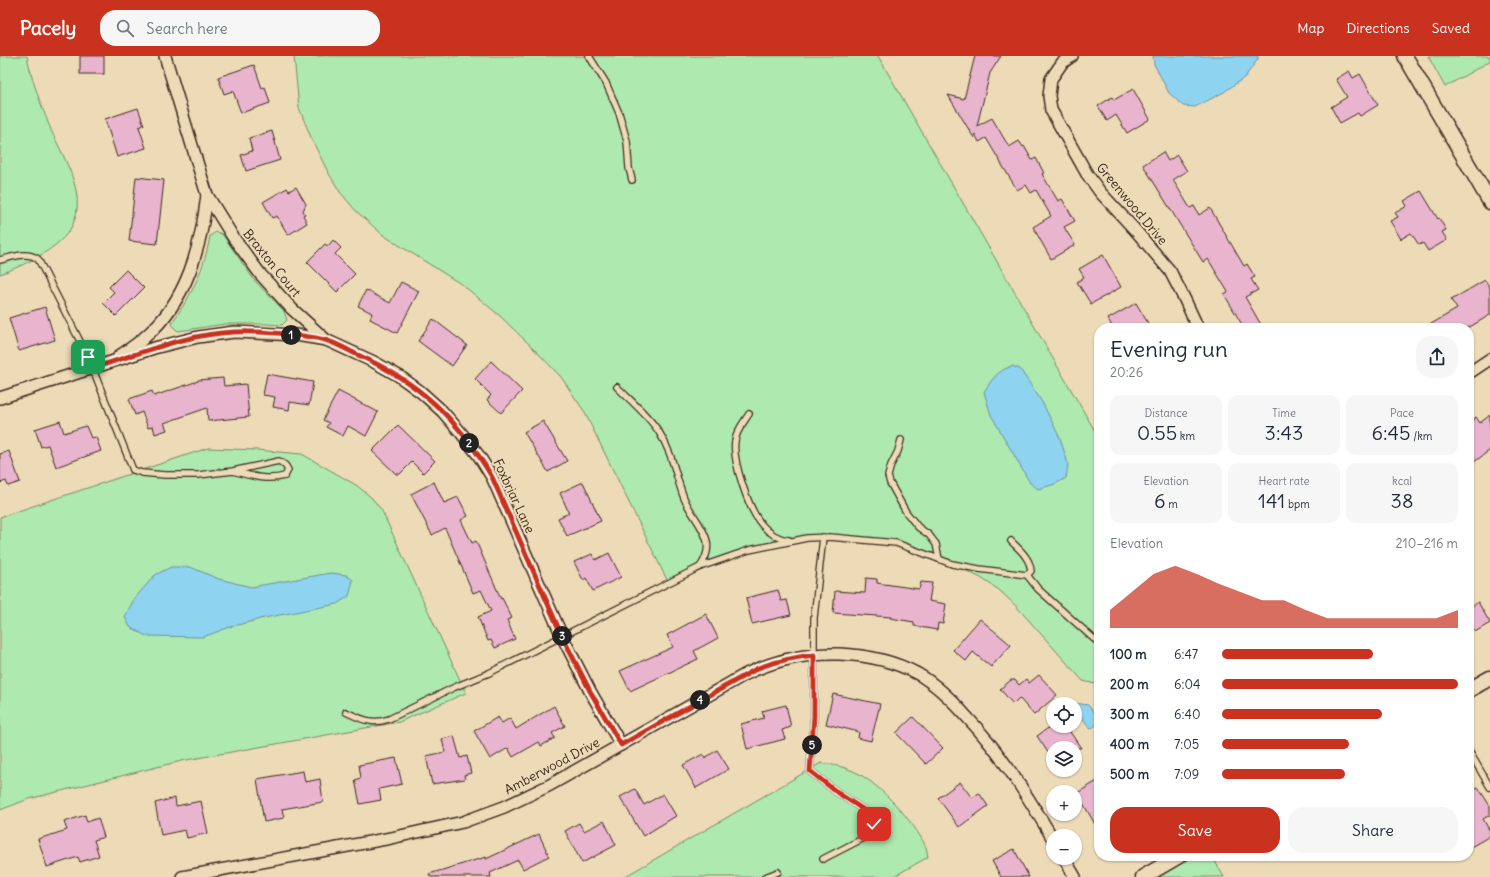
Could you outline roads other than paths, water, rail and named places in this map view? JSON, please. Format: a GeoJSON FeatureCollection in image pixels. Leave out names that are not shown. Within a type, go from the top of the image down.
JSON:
{"type":"FeatureCollection","features":[{"type":"Feature","properties":{"kind":"street","name":"Braxton Court"},"geometry":{"type":"LineString","coordinates":[[165,56],[207,195],[233,237],[261,275],[292,308],[326,340]]}},
{"type":"Feature","properties":{"kind":"street","name":"Greenwood Drive"},"geometry":{"type":"LineString","coordinates":[[1072,56],[1062,63],[1051,79],[1049,96],[1051,110],[1086,174],[1100,192],[1136,230],[1170,271],[1196,323]]}},
{"type":"Feature","properties":{"kind":"street"},"geometry":{"type":"LineString","coordinates":[[1405,56],[1490,202]]}},
{"type":"Feature","properties":{"kind":"street","name":"Braxton Court"},"geometry":{"type":"LineString","coordinates":[[110,363],[147,336],[175,302],[187,279],[196,256],[204,226],[207,195]]}},
{"type":"Feature","properties":{"kind":"street","name":"Foxbriar Lane"},"geometry":{"type":"LineString","coordinates":[[0,398],[162,346],[198,337],[234,332],[296,336],[326,340],[374,362],[399,376],[421,392],[442,411],[479,456],[492,477],[562,636],[590,691],[621,745]]}},
{"type":"Feature","properties":{"kind":"street"},"geometry":{"type":"LineString","coordinates":[[1474,370],[1490,359]]}},
{"type":"Feature","properties":{"kind":"street","name":"Amberwood Drive"},"geometry":{"type":"LineString","coordinates":[[182,877],[391,838],[462,822],[487,814],[521,799],[758,668],[771,663],[827,654],[857,655],[876,658],[918,674],[932,683],[955,704],[1000,755],[1023,788],[1047,829]]}},
{"type":"Feature","properties":{"kind":"street"},"geometry":{"type":"LineString","coordinates":[[1474,687],[1490,678]]}},
{"type":"Feature","properties":{"kind":"street"},"geometry":{"type":"LineString","coordinates":[[1143,877],[1170,861]]}},
{"type":"Feature","properties":{"kind":"street"},"geometry":{"type":"LineString","coordinates":[[1068,865],[1075,877]]}},
{"type":"Feature","properties":{"kind":"lane"},"geometry":{"type":"LineString","coordinates":[[589,56],[606,83],[618,113],[627,141],[629,168],[632,180]]}},
{"type":"Feature","properties":{"kind":"lane"},"geometry":{"type":"LineString","coordinates":[[0,260],[32,254],[38,258],[93,368],[133,470],[142,473],[165,475],[198,475],[233,471],[279,461],[285,465],[288,470],[285,476],[275,478],[261,478],[233,471]]}},
{"type":"Feature","properties":{"kind":"lane"},"geometry":{"type":"LineString","coordinates":[[617,387],[649,419],[669,449],[684,498],[702,528],[707,542],[707,552],[700,567]]}},
{"type":"Feature","properties":{"kind":"lane"},"geometry":{"type":"LineString","coordinates":[[749,414],[741,426],[735,440],[735,454],[752,509],[762,525],[774,535],[782,540],[796,540]]}},
{"type":"Feature","properties":{"kind":"lane"},"geometry":{"type":"LineString","coordinates":[[901,440],[888,476],[890,483],[906,512],[936,544],[940,559]]}},
{"type":"Feature","properties":{"kind":"lane"},"geometry":{"type":"LineString","coordinates":[[346,712],[365,720],[380,722],[389,719],[454,687],[489,673],[700,567],[749,550],[796,540],[823,537],[896,543],[952,564],[1027,575],[1038,589],[1094,639]]}},
{"type":"Feature","properties":{"kind":"lane"},"geometry":{"type":"LineString","coordinates":[[823,537],[814,618],[814,716],[810,771],[838,793],[867,812],[874,824],[871,831],[864,838],[823,859]]}},
{"type":"Feature","properties":{"kind":"lane"},"geometry":{"type":"LineString","coordinates":[[1011,541],[1025,554],[1031,571],[1027,575]]}},
{"type":"Feature","properties":{"kind":"lane"},"geometry":{"type":"LineString","coordinates":[[1474,760],[1490,787]]}},
{"type":"Feature","properties":{"kind":"lane"},"geometry":{"type":"LineString","coordinates":[[767,877],[778,872]]}},
{"type":"Feature","properties":{"kind":"water"},"geometry":{"type":"Polygon","coordinates":[[[1153,56],[1258,56],[1258,59],[1245,77],[1224,92],[1195,107],[1183,106],[1169,93],[1154,64],[1153,56]]]}},
{"type":"Feature","properties":{"kind":"water"},"geometry":{"type":"Polygon","coordinates":[[[1012,366],[1020,369],[1042,402],[1060,438],[1068,464],[1066,478],[1055,484],[1038,489],[1030,483],[991,415],[984,392],[995,376],[1002,370],[1012,366]]]}},
{"type":"Feature","properties":{"kind":"water"},"geometry":{"type":"Polygon","coordinates":[[[171,567],[190,567],[219,579],[251,587],[331,573],[346,575],[353,580],[349,596],[337,604],[264,618],[230,627],[203,637],[146,636],[130,627],[125,617],[134,599],[155,575],[171,567]]]}},
{"type":"Feature","properties":{"kind":"water"},"geometry":{"type":"Polygon","coordinates":[[[1082,704],[1088,705],[1094,713],[1094,727],[1092,728],[1089,727],[1082,717],[1082,704]]]}}]}
